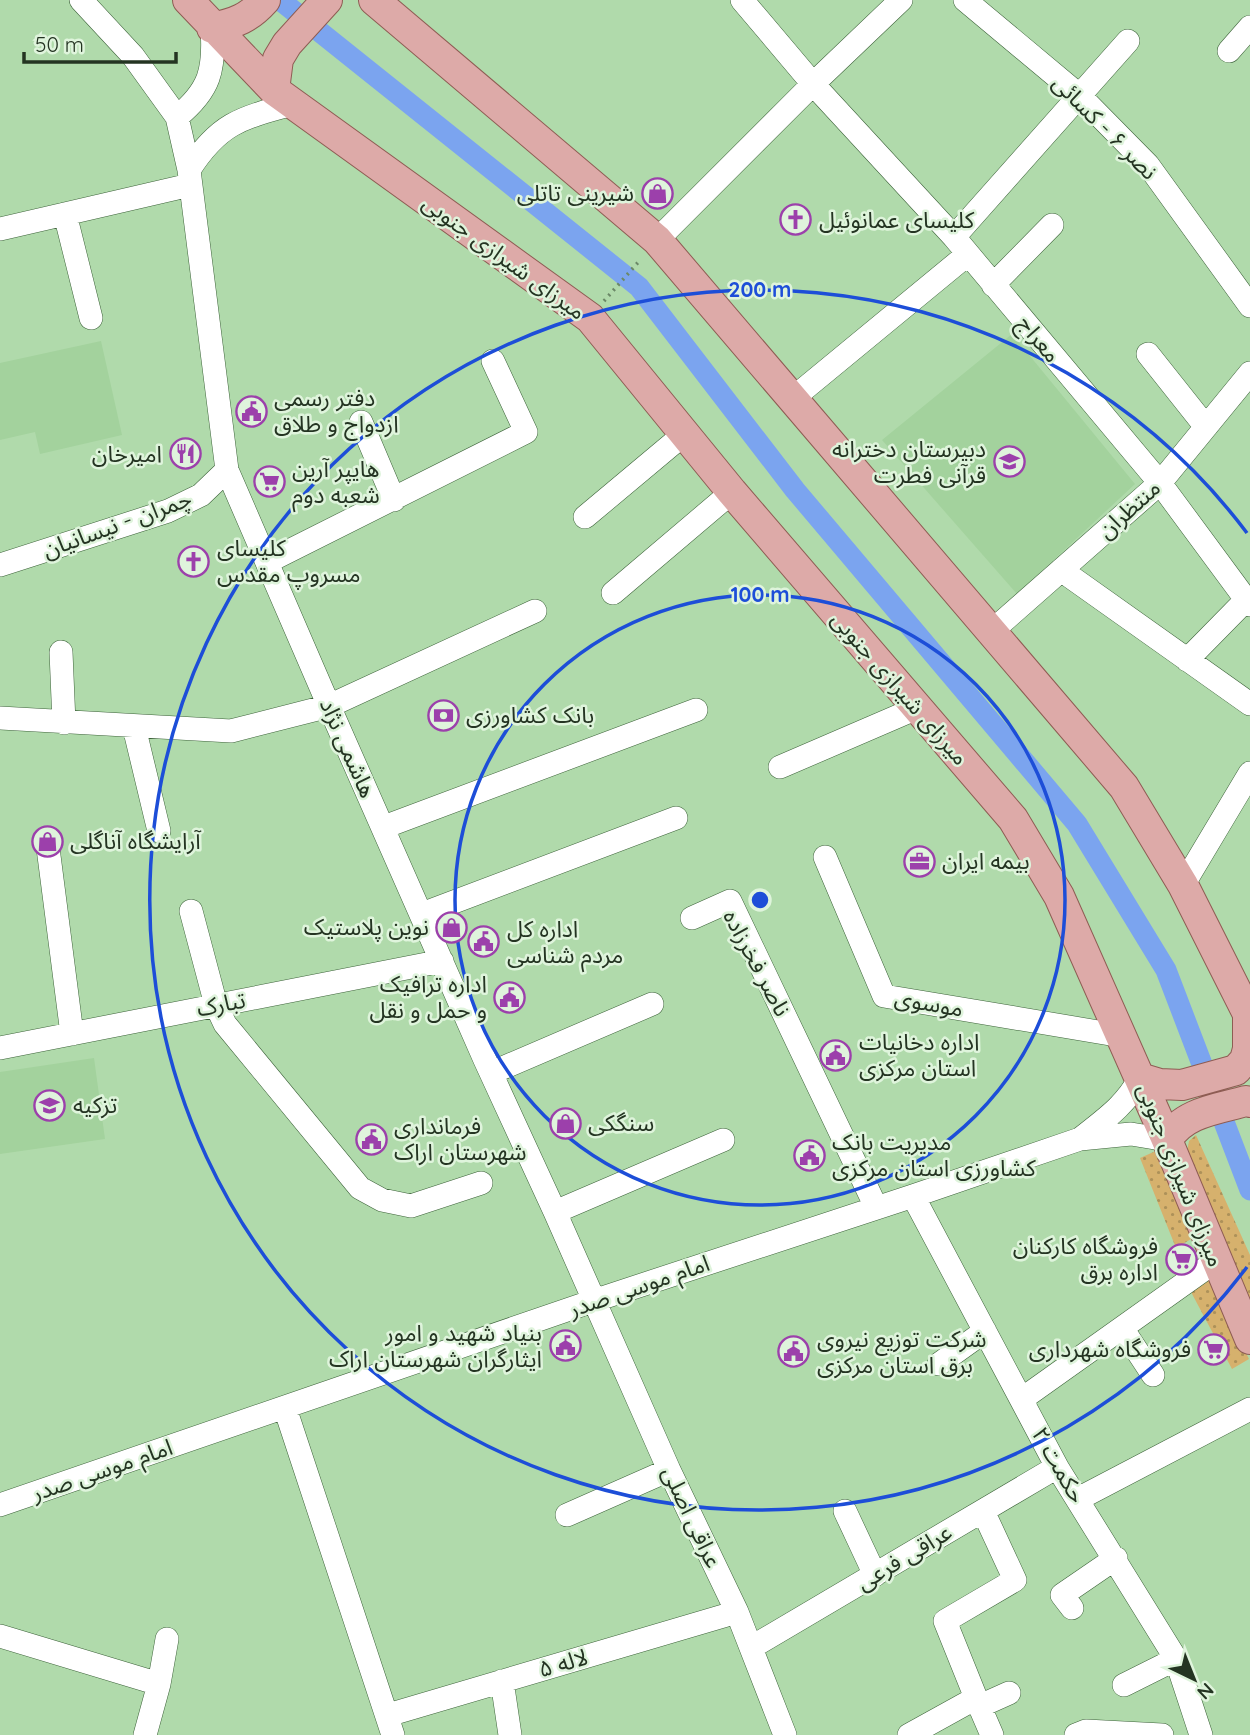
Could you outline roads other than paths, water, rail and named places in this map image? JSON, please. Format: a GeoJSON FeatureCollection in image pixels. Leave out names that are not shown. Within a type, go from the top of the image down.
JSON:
{"type":"FeatureCollection","features":[{"type":"Feature","properties":{"kind":"main road","name":"میرزای شیرازی جنوبی"},"geometry":{"type":"LineString","coordinates":[[188,0],[212,28],[283,97],[590,318],[683,435],[1013,819],[1059,896],[1167,1140],[1250,1339]]}},
{"type":"Feature","properties":{"kind":"main road"},"geometry":{"type":"LineString","coordinates":[[283,97],[278,59],[287,44],[326,0]]}},
{"type":"Feature","properties":{"kind":"main road"},"geometry":{"type":"LineString","coordinates":[[374,0],[647,251],[792,398],[1124,788],[1183,885],[1249,1012],[1248,1049],[1245,1060],[1237,1070],[1182,1085],[1160,1084],[1140,1078]]}},
{"type":"Feature","properties":{"kind":"main road"},"geometry":{"type":"LineString","coordinates":[[212,28],[232,24],[259,7]]}},
{"type":"Feature","properties":{"kind":"main road"},"geometry":{"type":"LineString","coordinates":[[1167,1140],[1181,1122],[1191,1117],[1248,1101]]}},
{"type":"Feature","properties":{"kind":"street"},"geometry":{"type":"LineString","coordinates":[[81,0],[133,56],[177,117],[195,102],[209,76],[214,56],[212,28]]}},
{"type":"Feature","properties":{"kind":"street","name":"معراج"},"geometry":{"type":"LineString","coordinates":[[742,0],[813,84],[961,246],[1160,482],[1247,603]]}},
{"type":"Feature","properties":{"kind":"street","name":"نصر ۶ - کسائی"},"geometry":{"type":"LineString","coordinates":[[965,0],[1080,96],[1148,165],[1250,306]]}},
{"type":"Feature","properties":{"kind":"street"},"geometry":{"type":"LineString","coordinates":[[647,251],[893,3]]}},
{"type":"Feature","properties":{"kind":"street"},"geometry":{"type":"LineString","coordinates":[[1229,51],[1250,27]]}},
{"type":"Feature","properties":{"kind":"street"},"geometry":{"type":"LineString","coordinates":[[792,398],[961,246],[1080,96],[1128,41]]}},
{"type":"Feature","properties":{"kind":"street"},"geometry":{"type":"LineString","coordinates":[[0,229],[65,214],[189,177],[202,149],[229,125],[257,113],[283,97]]}},
{"type":"Feature","properties":{"kind":"street","name":"هاشمی نژاد"},"geometry":{"type":"LineString","coordinates":[[177,117],[189,177],[228,470],[329,706],[593,1301]]}},
{"type":"Feature","properties":{"kind":"street"},"geometry":{"type":"LineString","coordinates":[[65,214],[91,318]]}},
{"type":"Feature","properties":{"kind":"street"},"geometry":{"type":"LineString","coordinates":[[993,285],[1052,225]]}},
{"type":"Feature","properties":{"kind":"street"},"geometry":{"type":"LineString","coordinates":[[1148,354],[1206,427]]}},
{"type":"Feature","properties":{"kind":"street"},"geometry":{"type":"LineString","coordinates":[[267,562],[526,432],[494,361]]}},
{"type":"Feature","properties":{"kind":"street","name":"منتظران"},"geometry":{"type":"LineString","coordinates":[[992,631],[1160,482],[1250,373]]}},
{"type":"Feature","properties":{"kind":"street"},"geometry":{"type":"LineString","coordinates":[[361,422],[394,500]]}},
{"type":"Feature","properties":{"kind":"street"},"geometry":{"type":"LineString","coordinates":[[585,517],[683,435]]}},
{"type":"Feature","properties":{"kind":"street","name":"چمران - نیسانیان"},"geometry":{"type":"LineString","coordinates":[[0,565],[168,511],[201,495],[228,470]]}},
{"type":"Feature","properties":{"kind":"street"},"geometry":{"type":"LineString","coordinates":[[614,593],[732,492]]}},
{"type":"Feature","properties":{"kind":"street"},"geometry":{"type":"LineString","coordinates":[[1061,570],[1250,704]]}},
{"type":"Feature","properties":{"kind":"street"},"geometry":{"type":"LineString","coordinates":[[1187,660],[1247,603]]}},
{"type":"Feature","properties":{"kind":"street"},"geometry":{"type":"LineString","coordinates":[[0,719],[230,731],[329,706],[535,611]]}},
{"type":"Feature","properties":{"kind":"street"},"geometry":{"type":"LineString","coordinates":[[61,652],[64,723]]}},
{"type":"Feature","properties":{"kind":"street"},"geometry":{"type":"LineString","coordinates":[[780,767],[917,708]]}},
{"type":"Feature","properties":{"kind":"street"},"geometry":{"type":"LineString","coordinates":[[384,827],[696,710]]}},
{"type":"Feature","properties":{"kind":"street"},"geometry":{"type":"LineString","coordinates":[[134,727],[159,831]]}},
{"type":"Feature","properties":{"kind":"street"},"geometry":{"type":"LineString","coordinates":[[1183,885],[1250,773]]}},
{"type":"Feature","properties":{"kind":"street"},"geometry":{"type":"LineString","coordinates":[[422,914],[676,818]]}},
{"type":"Feature","properties":{"kind":"street"},"geometry":{"type":"LineString","coordinates":[[48,848],[72,1034]]}},
{"type":"Feature","properties":{"kind":"street","name":"موسوی"},"geometry":{"type":"LineString","coordinates":[[825,856],[884,996],[1122,1036]]}},
{"type":"Feature","properties":{"kind":"street","name":"ناصر فخرزاده"},"geometry":{"type":"LineString","coordinates":[[692,918],[730,901],[876,1207]]}},
{"type":"Feature","properties":{"kind":"street"},"geometry":{"type":"LineString","coordinates":[[191,911],[216,1005],[225,1024],[360,1188],[382,1200],[411,1206],[481,1183]]}},
{"type":"Feature","properties":{"kind":"street","name":"تبارک"},"geometry":{"type":"LineString","coordinates":[[0,1048],[442,961]]}},
{"type":"Feature","properties":{"kind":"street"},"geometry":{"type":"LineString","coordinates":[[491,1073],[652,1004]]}},
{"type":"Feature","properties":{"kind":"street","name":"امام موسی صدر"},"geometry":{"type":"LineString","coordinates":[[1080,1139],[1130,1097],[1140,1078]]}},
{"type":"Feature","properties":{"kind":"street","name":"امام موسی صدر"},"geometry":{"type":"LineString","coordinates":[[0,1505],[593,1301],[1080,1139],[1130,1134],[1167,1140]]}},
{"type":"Feature","properties":{"kind":"street"},"geometry":{"type":"LineString","coordinates":[[555,1212],[723,1140]]}},
{"type":"Feature","properties":{"kind":"street","name":"حکمت ۲"},"geometry":{"type":"LineString","coordinates":[[913,1196],[1057,1466],[1176,1659],[1201,1735]]}},
{"type":"Feature","properties":{"kind":"street"},"geometry":{"type":"LineString","coordinates":[[1022,1399],[1216,1261]]}},
{"type":"Feature","properties":{"kind":"street","name":"عراقی اصلی"},"geometry":{"type":"LineString","coordinates":[[593,1301],[737,1612],[785,1735]]}},
{"type":"Feature","properties":{"kind":"street"},"geometry":{"type":"LineString","coordinates":[[1122,1328],[1153,1375]]}},
{"type":"Feature","properties":{"kind":"street"},"geometry":{"type":"LineString","coordinates":[[939,1364],[985,1331]]}},
{"type":"Feature","properties":{"kind":"street"},"geometry":{"type":"LineString","coordinates":[[285,1408],[391,1725]]}},
{"type":"Feature","properties":{"kind":"street"},"geometry":{"type":"LineString","coordinates":[[1077,1499],[1250,1409]]}},
{"type":"Feature","properties":{"kind":"street","name":"عراقی فرعی"},"geometry":{"type":"LineString","coordinates":[[752,1647],[1057,1466]]}},
{"type":"Feature","properties":{"kind":"street"},"geometry":{"type":"LineString","coordinates":[[567,1515],[669,1470]]}},
{"type":"Feature","properties":{"kind":"street"},"geometry":{"type":"LineString","coordinates":[[845,1511],[875,1575]]}},
{"type":"Feature","properties":{"kind":"street"},"geometry":{"type":"LineString","coordinates":[[983,1511],[1016,1580],[945,1622],[992,1735]]}},
{"type":"Feature","properties":{"kind":"street"},"geometry":{"type":"LineString","coordinates":[[1072,1608],[1062,1595],[1116,1559]]}},
{"type":"Feature","properties":{"kind":"street","name":"لاله ۵"},"geometry":{"type":"LineString","coordinates":[[391,1725],[502,1681],[737,1612]]}},
{"type":"Feature","properties":{"kind":"street"},"geometry":{"type":"LineString","coordinates":[[0,1636],[159,1684]]}},
{"type":"Feature","properties":{"kind":"street"},"geometry":{"type":"LineString","coordinates":[[145,1735],[159,1684],[167,1639]]}},
{"type":"Feature","properties":{"kind":"street"},"geometry":{"type":"LineString","coordinates":[[1124,1685],[1176,1659]]}},
{"type":"Feature","properties":{"kind":"street"},"geometry":{"type":"LineString","coordinates":[[502,1681],[510,1735]]}},
{"type":"Feature","properties":{"kind":"street"},"geometry":{"type":"LineString","coordinates":[[909,1735],[978,1702],[1009,1693]]}},
{"type":"Feature","properties":{"kind":"street"},"geometry":{"type":"LineString","coordinates":[[1076,1735],[1086,1731],[1162,1735]]}},
{"type":"Feature","properties":{"kind":"waterway"},"geometry":{"type":"LineString","coordinates":[[280,0],[639,287],[795,490],[1077,824],[1166,970],[1250,1190]]}},
{"type":"Feature","properties":{"kind":"place","name":"شیرینی تاتلی"},"geometry":{"type":"Point","coordinates":[657,193]}},
{"type":"Feature","properties":{"kind":"place","name":"کلیسای عمانوئیل"},"geometry":{"type":"Point","coordinates":[796,220]}},
{"type":"Feature","properties":{"kind":"place","name":"دفتر رسمی ازدواج و طلاق"},"geometry":{"type":"Point","coordinates":[251,411]}},
{"type":"Feature","properties":{"kind":"place","name":"امیرخان"},"geometry":{"type":"Point","coordinates":[185,454]}},
{"type":"Feature","properties":{"kind":"place","name":"دبیرستان دخترانه قرآنی فطرت"},"geometry":{"type":"Point","coordinates":[1009,462]}},
{"type":"Feature","properties":{"kind":"place","name":"هایپر آرین شعبه دوم"},"geometry":{"type":"Point","coordinates":[269,482]}},
{"type":"Feature","properties":{"kind":"place","name":"کلیسای مسروپ مقدس"},"geometry":{"type":"Point","coordinates":[194,561]}},
{"type":"Feature","properties":{"kind":"place","name":"بانک کشاورزی"},"geometry":{"type":"Point","coordinates":[443,715]}},
{"type":"Feature","properties":{"kind":"place","name":"آرایشگاه آناگلی"},"geometry":{"type":"Point","coordinates":[47,841]}},
{"type":"Feature","properties":{"kind":"place","name":"بیمه ایران"},"geometry":{"type":"Point","coordinates":[919,861]}},
{"type":"Feature","properties":{"kind":"place","name":"نوین پلاستیک"},"geometry":{"type":"Point","coordinates":[452,927]}},
{"type":"Feature","properties":{"kind":"place","name":"اداره کل مردم شناسی"},"geometry":{"type":"Point","coordinates":[484,942]}},
{"type":"Feature","properties":{"kind":"place","name":"اداره ترافیک و حمل و نقل"},"geometry":{"type":"Point","coordinates":[510,997]}},
{"type":"Feature","properties":{"kind":"place","name":"اداره دخانیات استان مرکزی"},"geometry":{"type":"Point","coordinates":[836,1055]}},
{"type":"Feature","properties":{"kind":"place","name":"تزکیه"},"geometry":{"type":"Point","coordinates":[50,1105]}},
{"type":"Feature","properties":{"kind":"place","name":"سنگکی"},"geometry":{"type":"Point","coordinates":[565,1123]}},
{"type":"Feature","properties":{"kind":"place","name":"فرمانداری شهرستان اراک"},"geometry":{"type":"Point","coordinates":[371,1139]}},
{"type":"Feature","properties":{"kind":"place","name":"مدیریت بانک کشاورزی استان مرکزی"},"geometry":{"type":"Point","coordinates":[809,1155]}},
{"type":"Feature","properties":{"kind":"place","name":"فروشگاه کارکنان اداره برق"},"geometry":{"type":"Point","coordinates":[1181,1259]}},
{"type":"Feature","properties":{"kind":"place","name":"بنیاد شهید و امور ایثارگران شهرستان اراک"},"geometry":{"type":"Point","coordinates":[565,1346]}},
{"type":"Feature","properties":{"kind":"place","name":"فروشگاه شهرداری"},"geometry":{"type":"Point","coordinates":[1214,1349]}},
{"type":"Feature","properties":{"kind":"place","name":"شرکت توزیع نیروی برق استان مرکزی"},"geometry":{"type":"Point","coordinates":[794,1352]}}]}
